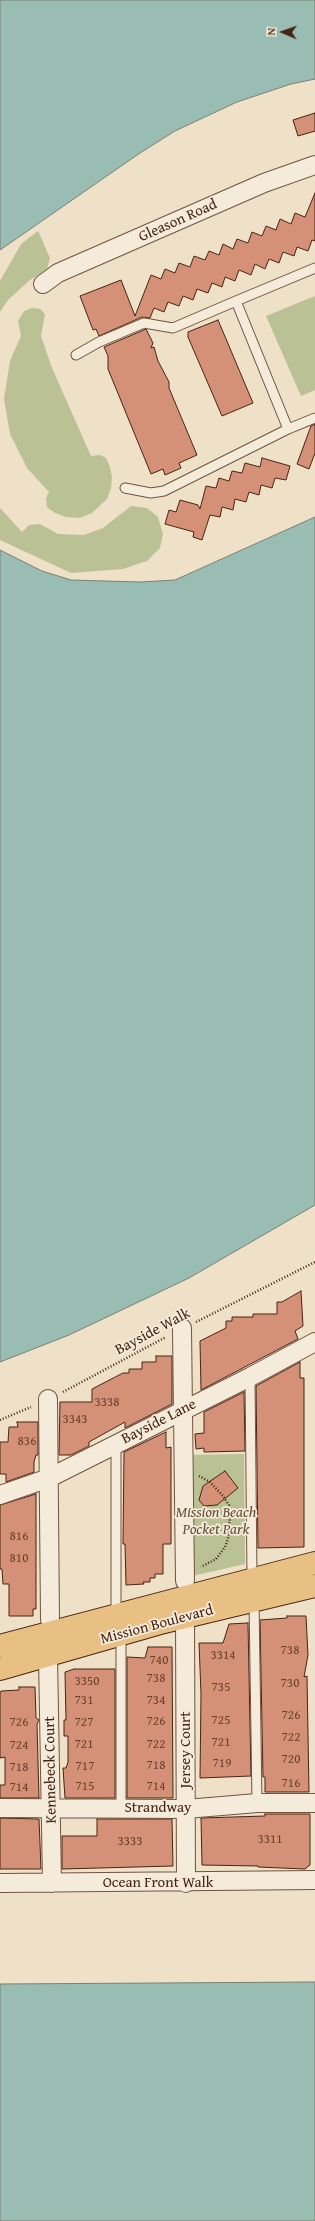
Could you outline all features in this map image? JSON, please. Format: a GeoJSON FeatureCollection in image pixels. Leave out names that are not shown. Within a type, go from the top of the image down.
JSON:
{"type":"FeatureCollection","features":[{"type":"Feature","properties":{"kind":"main road","name":"Mission Boulevard"},"geometry":{"type":"LineString","coordinates":[[0,1669],[48,1656],[119,1624],[185,1617],[315,1563]]}},
{"type":"Feature","properties":{"kind":"main road","name":"Mission Boulevard"},"geometry":{"type":"LineString","coordinates":[[0,1646],[119,1624],[253,1589],[315,1586]]}},
{"type":"Feature","properties":{"kind":"street","name":"Gleason Road"},"geometry":{"type":"LineString","coordinates":[[43,284],[58,273],[264,183],[315,165]]}},
{"type":"Feature","properties":{"kind":"street"},"geometry":{"type":"LineString","coordinates":[[182,1328],[185,1576]]}},
{"type":"Feature","properties":{"kind":"street","name":"Bayside Lane"},"geometry":{"type":"LineString","coordinates":[[0,1496],[49,1478],[250,1377],[315,1342]]}},
{"type":"Feature","properties":{"kind":"street"},"geometry":{"type":"LineString","coordinates":[[48,1400],[50,1620]]}},
{"type":"Feature","properties":{"kind":"street","name":"Jersey Court"},"geometry":{"type":"LineString","coordinates":[[185,1617],[186,1883]]}},
{"type":"Feature","properties":{"kind":"street","name":"Kennebeck Court"},"geometry":{"type":"LineString","coordinates":[[48,1656],[52,1809],[52,1883]]}},
{"type":"Feature","properties":{"kind":"street","name":"Strandway"},"geometry":{"type":"LineString","coordinates":[[0,1808],[186,1809],[257,1803],[315,1803]]}},
{"type":"Feature","properties":{"kind":"street","name":"Ocean Front Walk"},"geometry":{"type":"LineString","coordinates":[[0,1883],[186,1883],[315,1880]]}},
{"type":"Feature","properties":{"kind":"lane"},"geometry":{"type":"LineString","coordinates":[[76,355],[99,342],[144,323],[173,328],[315,268]]}},
{"type":"Feature","properties":{"kind":"lane"},"geometry":{"type":"LineString","coordinates":[[236,301],[288,429]]}},
{"type":"Feature","properties":{"kind":"lane"},"geometry":{"type":"LineString","coordinates":[[125,488],[151,493],[164,491],[288,429],[315,418]]}},
{"type":"Feature","properties":{"kind":"lane"},"geometry":{"type":"LineString","coordinates":[[250,1377],[257,1803]]}},
{"type":"Feature","properties":{"kind":"lane"},"geometry":{"type":"LineString","coordinates":[[116,1444],[121,1809]]}},
{"type":"Feature","properties":{"kind":"path","name":"Bayside Walk"},"geometry":{"type":"LineString","coordinates":[[0,1420],[48,1400],[182,1328],[315,1262]]}},
{"type":"Feature","properties":{"kind":"path"},"geometry":{"type":"LineString","coordinates":[[184,1473],[202,1477],[217,1488],[229,1505],[230,1516],[228,1539],[222,1552],[209,1564],[185,1576]]}},
{"type":"Feature","properties":{"kind":"green space"},"geometry":{"type":"Polygon","coordinates":[[[38,231],[50,258],[47,269],[30,280],[8,300],[0,312],[0,281],[21,244],[38,231]]]}},
{"type":"Feature","properties":{"kind":"green space"},"geometry":{"type":"Polygon","coordinates":[[[315,296],[315,390],[301,396],[266,316],[315,296]]]}},
{"type":"Feature","properties":{"kind":"green space"},"geometry":{"type":"Polygon","coordinates":[[[32,308],[40,309],[45,314],[41,336],[52,368],[91,456],[100,455],[106,458],[110,467],[112,477],[111,488],[107,499],[92,513],[80,518],[66,517],[55,513],[47,507],[46,498],[49,492],[27,468],[10,434],[4,399],[10,361],[21,336],[18,321],[24,311],[32,308]]]}},
{"type":"Feature","properties":{"kind":"green space"},"geometry":{"type":"Polygon","coordinates":[[[131,506],[147,508],[158,517],[163,534],[160,548],[147,561],[123,569],[71,573],[0,540],[0,508],[22,532],[29,525],[40,524],[58,534],[84,535],[103,528],[131,506]]]}},
{"type":"Feature","properties":{"kind":"green space","name":"Mission Beach Pocket Park"},"geometry":{"type":"Polygon","coordinates":[[[244,1454],[245,1564],[188,1577],[186,1455],[244,1454]]]}},
{"type":"Feature","properties":{"kind":"water"},"geometry":{"type":"Polygon","coordinates":[[[0,0],[315,0],[315,79],[291,84],[237,102],[175,131],[140,153],[0,250],[0,0]]]}},
{"type":"Feature","properties":{"kind":"water"},"geometry":{"type":"Polygon","coordinates":[[[315,517],[315,1205],[189,1278],[69,1335],[0,1362],[0,550],[42,571],[71,580],[140,582],[175,580],[315,517]]]}},
{"type":"Feature","properties":{"kind":"water"},"geometry":{"type":"Polygon","coordinates":[[[315,1982],[315,2221],[0,2221],[0,1984],[315,1982]]]}},
{"type":"Feature","properties":{"kind":"building"},"geometry":{"type":"Polygon","coordinates":[[[315,113],[315,131],[298,136],[293,120],[315,113]]]}},
{"type":"Feature","properties":{"kind":"building"},"geometry":{"type":"Polygon","coordinates":[[[315,193],[315,241],[312,240],[308,251],[297,247],[294,256],[283,252],[279,263],[269,259],[265,269],[255,264],[251,275],[239,270],[235,281],[225,277],[222,287],[212,283],[208,293],[197,289],[193,300],[183,296],[179,306],[168,302],[164,312],[154,308],[150,318],[142,317],[99,336],[96,329],[93,330],[80,296],[121,280],[135,316],[151,275],[161,279],[165,269],[175,273],[179,263],[190,267],[194,256],[205,260],[209,251],[219,255],[223,244],[233,249],[237,239],[248,243],[252,232],[262,236],[266,226],[276,230],[280,219],[291,224],[295,213],[305,217],[315,193]]]}},
{"type":"Feature","properties":{"kind":"building"},"geometry":{"type":"Polygon","coordinates":[[[218,320],[253,403],[222,416],[188,337],[188,332],[218,320]]]}},
{"type":"Feature","properties":{"kind":"building"},"geometry":{"type":"Polygon","coordinates":[[[146,329],[153,343],[151,348],[154,347],[158,361],[169,382],[169,388],[197,455],[179,463],[181,468],[165,475],[163,469],[151,474],[108,369],[108,356],[104,347],[146,329]]]}},
{"type":"Feature","properties":{"kind":"building"},"geometry":{"type":"Polygon","coordinates":[[[315,424],[315,453],[309,469],[297,464],[311,426],[315,424]]]}},
{"type":"Feature","properties":{"kind":"building"},"geometry":{"type":"Polygon","coordinates":[[[262,458],[290,466],[286,480],[275,478],[272,488],[261,485],[259,495],[249,492],[246,502],[235,499],[233,510],[222,507],[220,517],[210,515],[202,540],[193,537],[194,532],[165,524],[169,510],[176,512],[180,500],[198,505],[200,509],[206,486],[216,488],[219,478],[229,481],[232,471],[242,473],[245,463],[260,467],[262,458]]]}},
{"type":"Feature","properties":{"kind":"building"},"geometry":{"type":"Polygon","coordinates":[[[301,1291],[303,1326],[295,1331],[298,1339],[201,1390],[200,1341],[226,1328],[226,1321],[232,1321],[232,1317],[253,1317],[253,1314],[277,1314],[277,1302],[282,1302],[301,1291]]]}},
{"type":"Feature","properties":{"kind":"building"},"geometry":{"type":"Polygon","coordinates":[[[156,1356],[172,1356],[172,1404],[125,1428],[125,1422],[89,1442],[89,1446],[71,1455],[59,1455],[60,1402],[92,1402],[92,1389],[123,1373],[129,1373],[129,1369],[142,1369],[142,1362],[156,1362],[156,1356]]]}},
{"type":"Feature","properties":{"kind":"building"},"geometry":{"type":"Polygon","coordinates":[[[300,1362],[300,1378],[304,1378],[304,1547],[258,1548],[256,1386],[300,1362]]]}},
{"type":"Feature","properties":{"kind":"building"},"geometry":{"type":"Polygon","coordinates":[[[244,1392],[245,1451],[204,1452],[204,1448],[196,1449],[195,1434],[204,1433],[204,1412],[244,1392]]]}},
{"type":"Feature","properties":{"kind":"building"},"geometry":{"type":"Polygon","coordinates":[[[17,1422],[38,1422],[38,1455],[36,1455],[34,1462],[34,1472],[6,1482],[6,1474],[0,1474],[0,1442],[8,1442],[9,1427],[18,1427],[17,1422]]]}},
{"type":"Feature","properties":{"kind":"building"},"geometry":{"type":"Polygon","coordinates":[[[166,1432],[166,1448],[171,1447],[171,1544],[163,1544],[163,1574],[155,1574],[155,1578],[150,1578],[150,1582],[143,1582],[144,1584],[126,1585],[125,1544],[123,1544],[124,1452],[166,1432]]]}},
{"type":"Feature","properties":{"kind":"building"},"geometry":{"type":"Polygon","coordinates":[[[225,1471],[238,1488],[217,1505],[204,1506],[199,1500],[203,1486],[225,1471]]]}},
{"type":"Feature","properties":{"kind":"building"},"geometry":{"type":"Polygon","coordinates":[[[36,1494],[36,1609],[33,1609],[33,1616],[9,1616],[9,1584],[3,1584],[2,1569],[0,1569],[0,1505],[36,1494]]]}},
{"type":"Feature","properties":{"kind":"building"},"geometry":{"type":"Polygon","coordinates":[[[287,1616],[306,1616],[308,1655],[304,1677],[307,1676],[309,1792],[265,1792],[265,1777],[263,1777],[260,1620],[287,1618],[287,1616]]]}},
{"type":"Feature","properties":{"kind":"building"},"geometry":{"type":"Polygon","coordinates":[[[248,1623],[251,1776],[200,1778],[201,1694],[199,1643],[223,1643],[229,1624],[248,1623]]]}},
{"type":"Feature","properties":{"kind":"building"},"geometry":{"type":"Polygon","coordinates":[[[148,1647],[172,1647],[173,1798],[127,1798],[127,1657],[145,1658],[148,1647]]]}},
{"type":"Feature","properties":{"kind":"building"},"geometry":{"type":"Polygon","coordinates":[[[74,1669],[115,1669],[115,1798],[65,1798],[63,1768],[66,1768],[68,1762],[68,1736],[64,1736],[64,1720],[66,1720],[65,1672],[74,1669]]]}},
{"type":"Feature","properties":{"kind":"building"},"geometry":{"type":"Polygon","coordinates":[[[19,1687],[35,1687],[36,1718],[39,1720],[37,1724],[39,1798],[0,1798],[0,1785],[5,1785],[5,1757],[0,1758],[0,1693],[1,1691],[19,1690],[19,1687]]]}},
{"type":"Feature","properties":{"kind":"building"},"geometry":{"type":"Polygon","coordinates":[[[265,1814],[310,1814],[310,1865],[305,1869],[202,1865],[201,1818],[265,1816],[265,1814]]]}},
{"type":"Feature","properties":{"kind":"building"},"geometry":{"type":"Polygon","coordinates":[[[0,1818],[39,1819],[41,1869],[0,1869],[0,1818]]]}},
{"type":"Feature","properties":{"kind":"building"},"geometry":{"type":"Polygon","coordinates":[[[97,1819],[172,1819],[173,1866],[62,1869],[62,1836],[97,1836],[97,1819]]]}}]}
